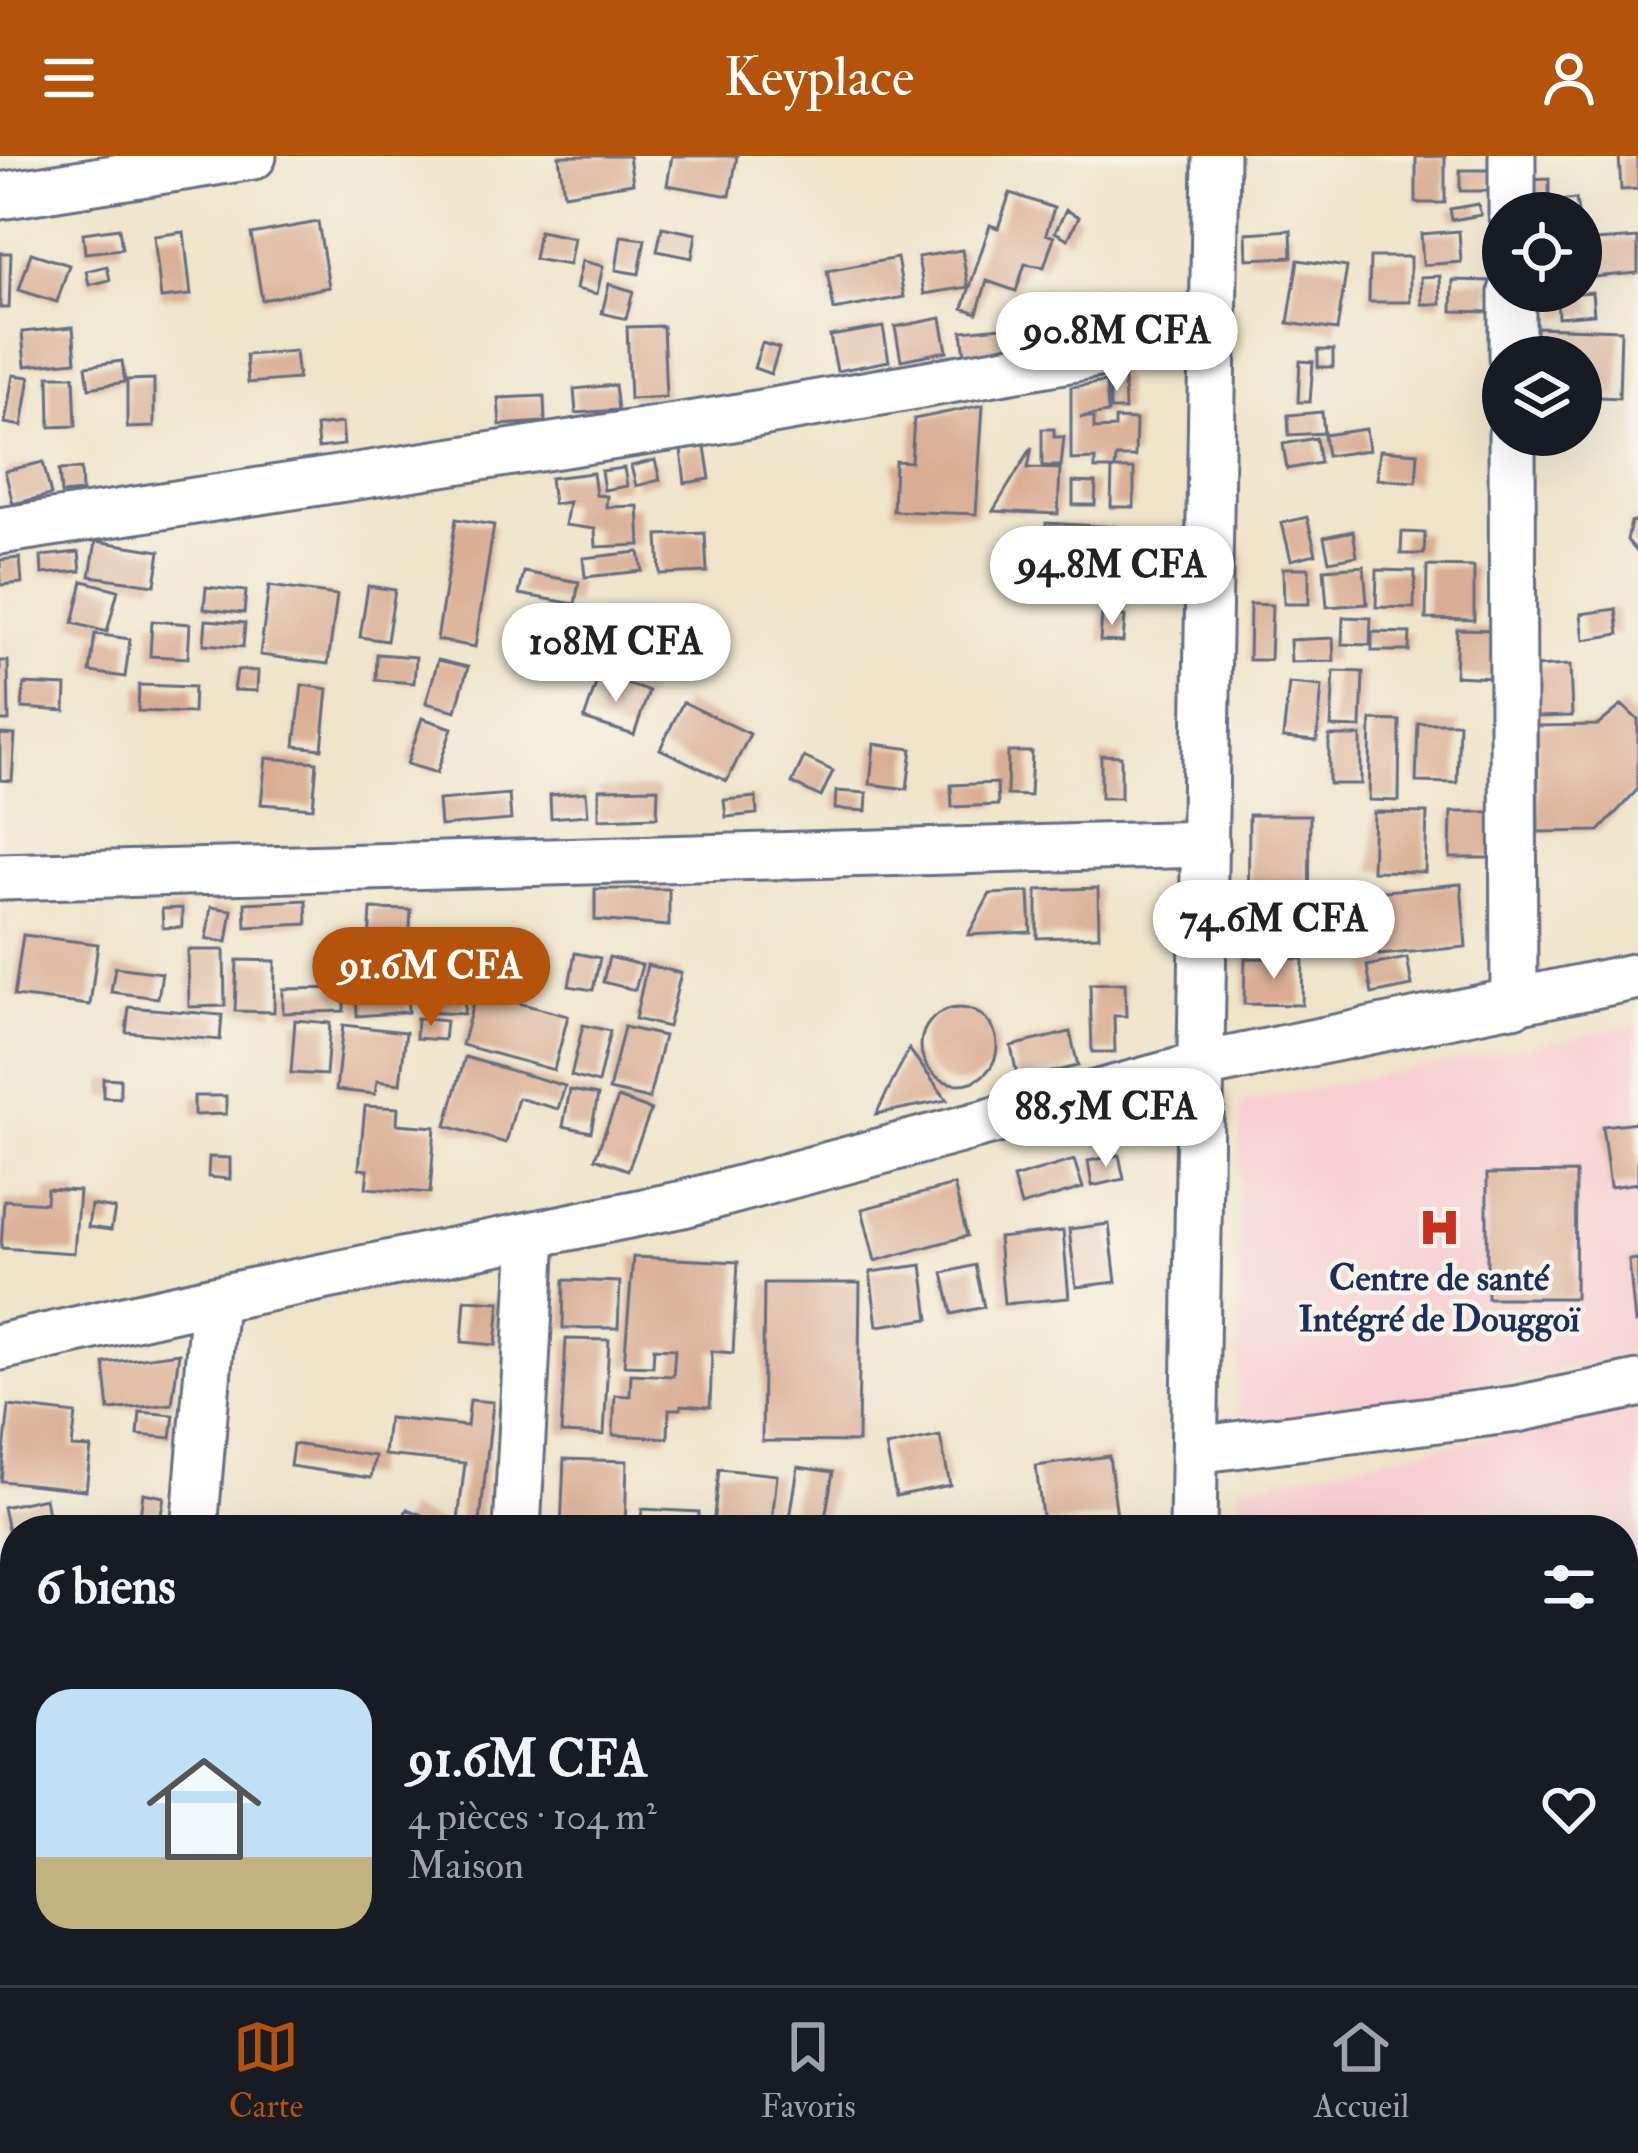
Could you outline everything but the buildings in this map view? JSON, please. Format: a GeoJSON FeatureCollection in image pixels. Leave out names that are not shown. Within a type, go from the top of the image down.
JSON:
{"type":"FeatureCollection","features":[{"type":"Feature","properties":{"kind":"street"},"geometry":{"type":"LineString","coordinates":[[0,196],[253,156]]}},
{"type":"Feature","properties":{"kind":"street"},"geometry":{"type":"LineString","coordinates":[[1193,1515],[1216,156]]}},
{"type":"Feature","properties":{"kind":"street"},"geometry":{"type":"LineString","coordinates":[[1512,156],[1512,192]]}},
{"type":"Feature","properties":{"kind":"street"},"geometry":{"type":"LineString","coordinates":[[0,531],[727,419],[1213,334]]}},
{"type":"Feature","properties":{"kind":"street"},"geometry":{"type":"LineString","coordinates":[[1511,456],[1514,1004]]}},
{"type":"Feature","properties":{"kind":"street"},"geometry":{"type":"LineString","coordinates":[[0,877],[1206,844]]}},
{"type":"Feature","properties":{"kind":"street"},"geometry":{"type":"LineString","coordinates":[[0,1347],[683,1204],[1203,1065],[1638,976]]}},
{"type":"Feature","properties":{"kind":"street"},"geometry":{"type":"LineString","coordinates":[[518,1515],[532,1235]]}},
{"type":"Feature","properties":{"kind":"street"},"geometry":{"type":"LineString","coordinates":[[195,1515],[214,1299]]}},
{"type":"Feature","properties":{"kind":"street"},"geometry":{"type":"LineString","coordinates":[[1195,1450],[1517,1409],[1638,1384]]}},
{"type":"Feature","properties":{"kind":"shaded area","name":"Centre de santé Intégré de Douggoï"},"geometry":{"type":"Polygon","coordinates":[[[1638,1024],[1638,1353],[1238,1441],[1240,1103],[1638,1024]]]}},
{"type":"Feature","properties":{"kind":"shaded area"},"geometry":{"type":"Polygon","coordinates":[[[1638,1407],[1638,1515],[1240,1515],[1240,1486],[1638,1407]]]}},
{"type":"Feature","properties":{"kind":"place","name":"Centre de santé Intégré de Douggoï"},"geometry":{"type":"Point","coordinates":[1439,1228]}}]}
